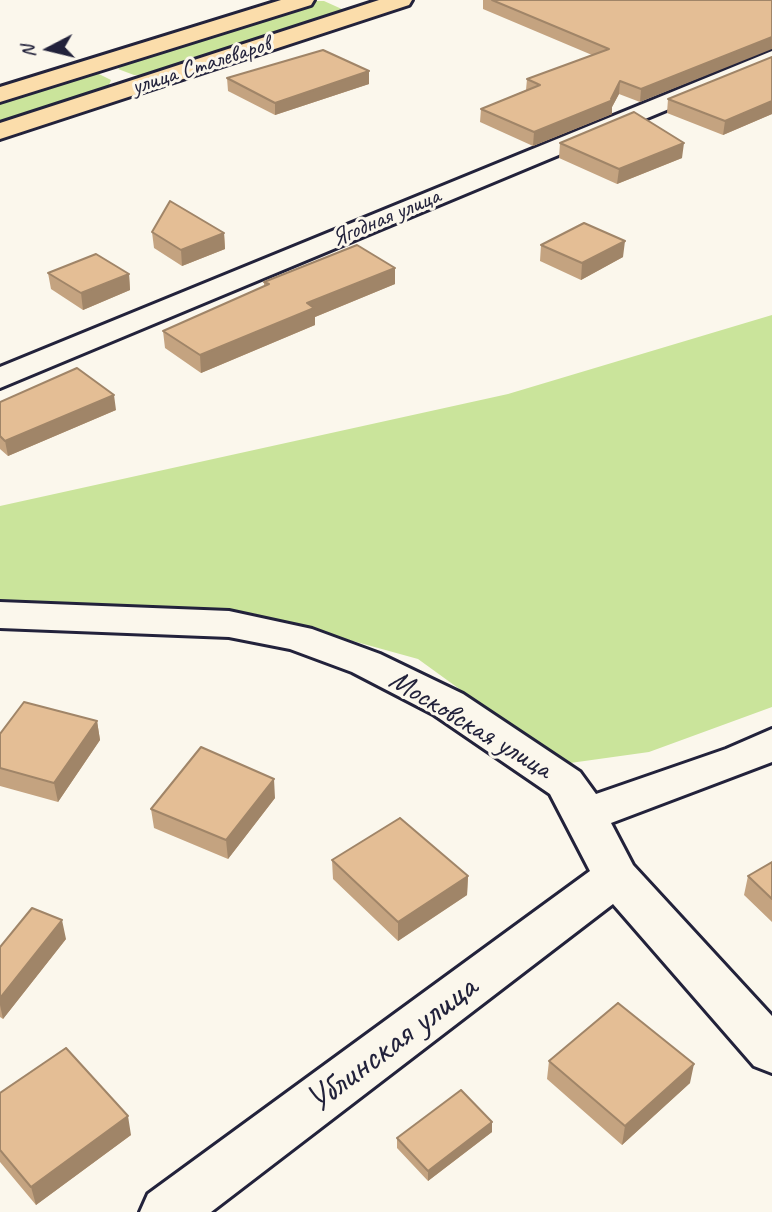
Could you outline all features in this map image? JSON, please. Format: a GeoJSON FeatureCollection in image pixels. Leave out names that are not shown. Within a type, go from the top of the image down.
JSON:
{"type":"FeatureCollection","features":[{"type":"Feature","properties":{"kind":"main road","name":"улица Сталеваров"},"geometry":{"type":"LineString","coordinates":[[0,94],[303,0]]}},
{"type":"Feature","properties":{"kind":"main road"},"geometry":{"type":"LineString","coordinates":[[334,0],[362,13]]}},
{"type":"Feature","properties":{"kind":"main road","name":"улица Сталеваров"},"geometry":{"type":"LineString","coordinates":[[0,131],[401,0]]}},
{"type":"Feature","properties":{"kind":"street","name":"Ягодная улица"},"geometry":{"type":"LineString","coordinates":[[0,378],[772,58]]}},
{"type":"Feature","properties":{"kind":"street","name":"Московская улица"},"geometry":{"type":"LineString","coordinates":[[0,615],[229,624],[298,638],[366,663],[448,704],[565,783],[586,815],[617,877],[772,1051]]}},
{"type":"Feature","properties":{"kind":"street"},"geometry":{"type":"LineString","coordinates":[[586,815],[741,760],[772,744]]}},
{"type":"Feature","properties":{"kind":"street","name":"Ублинская улица"},"geometry":{"type":"LineString","coordinates":[[168,1212],[617,877]]}},
{"type":"Feature","properties":{"kind":"green space"},"geometry":{"type":"Polygon","coordinates":[[[316,1],[324,1],[344,10],[343,14],[158,74],[134,75],[118,69],[131,59],[316,1]]]}},
{"type":"Feature","properties":{"kind":"green space"},"geometry":{"type":"Polygon","coordinates":[[[99,74],[111,80],[107,90],[0,125],[0,99],[79,75],[99,74]]]}},
{"type":"Feature","properties":{"kind":"green space"},"geometry":{"type":"Polygon","coordinates":[[[772,315],[772,707],[649,752],[563,764],[418,659],[266,617],[0,609],[0,506],[508,394],[772,315]]]}},
{"type":"Feature","properties":{"kind":"building"},"geometry":{"type":"Polygon","coordinates":[[[492,0],[772,0],[772,37],[641,89],[620,81],[611,99],[613,100],[534,132],[481,109],[540,85],[527,79],[609,49],[492,0]]]}},
{"type":"Feature","properties":{"kind":"building"},"geometry":{"type":"Polygon","coordinates":[[[323,50],[369,71],[275,103],[227,78],[323,50]]]}},
{"type":"Feature","properties":{"kind":"building"},"geometry":{"type":"Polygon","coordinates":[[[772,57],[772,101],[725,121],[668,99],[772,57]]]}},
{"type":"Feature","properties":{"kind":"building"},"geometry":{"type":"Polygon","coordinates":[[[634,112],[684,143],[619,169],[560,143],[634,112]]]}},
{"type":"Feature","properties":{"kind":"building"},"geometry":{"type":"Polygon","coordinates":[[[170,201],[224,233],[181,250],[152,232],[170,201]]]}},
{"type":"Feature","properties":{"kind":"building"},"geometry":{"type":"Polygon","coordinates":[[[584,223],[625,241],[582,263],[541,245],[584,223]]]}},
{"type":"Feature","properties":{"kind":"building"},"geometry":{"type":"Polygon","coordinates":[[[357,245],[395,268],[307,303],[314,308],[200,355],[163,331],[269,284],[264,282],[357,245]]]}},
{"type":"Feature","properties":{"kind":"building"},"geometry":{"type":"Polygon","coordinates":[[[96,254],[129,274],[81,293],[48,273],[96,254]]]}},
{"type":"Feature","properties":{"kind":"building"},"geometry":{"type":"Polygon","coordinates":[[[77,368],[114,395],[5,441],[0,436],[0,402],[77,368]]]}},
{"type":"Feature","properties":{"kind":"building"},"geometry":{"type":"Polygon","coordinates":[[[24,702],[97,721],[54,783],[0,768],[0,734],[24,702]]]}},
{"type":"Feature","properties":{"kind":"building"},"geometry":{"type":"Polygon","coordinates":[[[201,747],[274,779],[226,840],[151,809],[201,747]]]}},
{"type":"Feature","properties":{"kind":"building"},"geometry":{"type":"Polygon","coordinates":[[[400,818],[468,876],[398,922],[332,860],[400,818]]]}},
{"type":"Feature","properties":{"kind":"building"},"geometry":{"type":"Polygon","coordinates":[[[772,862],[772,899],[748,876],[772,862]]]}},
{"type":"Feature","properties":{"kind":"building"},"geometry":{"type":"Polygon","coordinates":[[[32,908],[62,920],[0,998],[0,947],[32,908]]]}},
{"type":"Feature","properties":{"kind":"building"},"geometry":{"type":"Polygon","coordinates":[[[618,1003],[694,1064],[625,1126],[549,1061],[618,1003]]]}},
{"type":"Feature","properties":{"kind":"building"},"geometry":{"type":"Polygon","coordinates":[[[66,1048],[128,1116],[31,1187],[0,1150],[0,1093],[66,1048]]]}},
{"type":"Feature","properties":{"kind":"building"},"geometry":{"type":"Polygon","coordinates":[[[461,1090],[492,1122],[428,1171],[397,1138],[461,1090]]]}}]}
